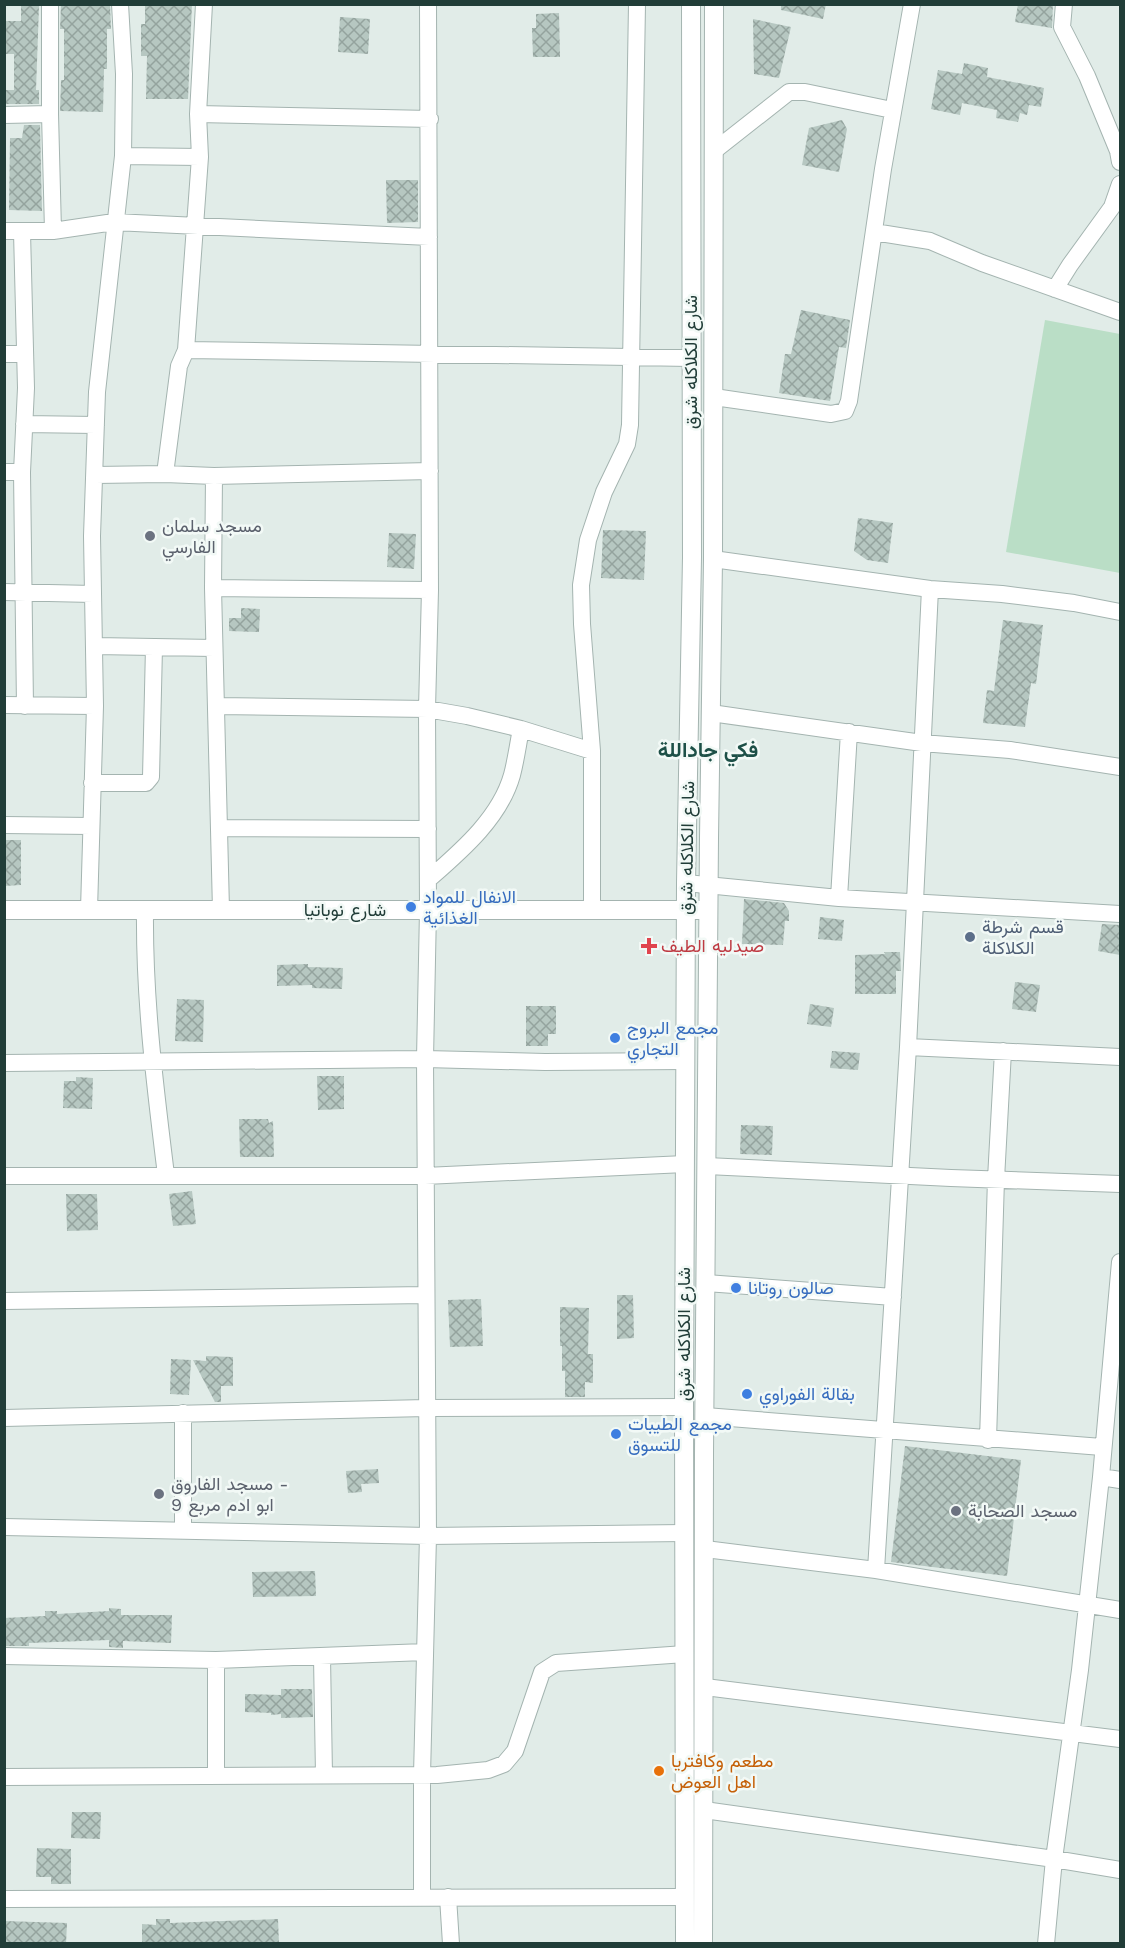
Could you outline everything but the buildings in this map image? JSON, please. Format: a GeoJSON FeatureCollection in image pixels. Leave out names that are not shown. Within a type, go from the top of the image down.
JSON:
{"type":"FeatureCollection","features":[{"type":"Feature","properties":{"kind":"street"},"geometry":{"type":"LineString","coordinates":[[50,4],[53,231]]}},
{"type":"Feature","properties":{"kind":"street"},"geometry":{"type":"LineString","coordinates":[[89,910],[95,706],[92,536],[94,475],[97,392],[123,156],[124,74],[120,4]]}},
{"type":"Feature","properties":{"kind":"street"},"geometry":{"type":"LineString","coordinates":[[165,474],[179,366],[186,350],[200,157],[198,114],[204,4]]}},
{"type":"Feature","properties":{"kind":"street"},"geometry":{"type":"LineString","coordinates":[[422,1897],[422,1775],[428,1536],[425,1059],[429,910],[427,709],[430,590],[428,4]]}},
{"type":"Feature","properties":{"kind":"street"},"geometry":{"type":"LineString","coordinates":[[592,910],[592,751],[581,585],[588,540],[604,492],[627,444],[630,425],[636,4]]}},
{"type":"Feature","properties":{"kind":"street","name":"شارع الكلاكله شرق"},"geometry":{"type":"LineString","coordinates":[[685,1944],[686,883],[692,557],[691,4]]}},
{"type":"Feature","properties":{"kind":"street","name":"شارع الكلاكله شرق"},"geometry":{"type":"LineString","coordinates":[[703,1944],[714,397],[714,4]]}},
{"type":"Feature","properties":{"kind":"street"},"geometry":{"type":"LineString","coordinates":[[714,397],[831,414],[845,411],[849,401],[892,110],[912,4]]}},
{"type":"Feature","properties":{"kind":"street"},"geometry":{"type":"LineString","coordinates":[[1064,4],[1062,27],[1087,76],[1118,151],[1120,162]]}},
{"type":"Feature","properties":{"kind":"street"},"geometry":{"type":"LineString","coordinates":[[714,151],[789,92],[805,92],[892,110]]}},
{"type":"Feature","properties":{"kind":"street"},"geometry":{"type":"LineString","coordinates":[[4,115],[50,114]]}},
{"type":"Feature","properties":{"kind":"street"},"geometry":{"type":"LineString","coordinates":[[198,114],[430,119]]}},
{"type":"Feature","properties":{"kind":"street"},"geometry":{"type":"LineString","coordinates":[[123,156],[200,157]]}},
{"type":"Feature","properties":{"kind":"street"},"geometry":{"type":"LineString","coordinates":[[1055,289],[1112,207],[1120,184]]}},
{"type":"Feature","properties":{"kind":"street"},"geometry":{"type":"LineString","coordinates":[[4,231],[53,231],[114,222],[429,237]]}},
{"type":"Feature","properties":{"kind":"street"},"geometry":{"type":"LineString","coordinates":[[22,232],[25,354],[22,593],[25,706]]}},
{"type":"Feature","properties":{"kind":"street"},"geometry":{"type":"LineString","coordinates":[[874,232],[930,241],[982,263],[1120,312]]}},
{"type":"Feature","properties":{"kind":"street"},"geometry":{"type":"LineString","coordinates":[[186,350],[691,358]]}},
{"type":"Feature","properties":{"kind":"street"},"geometry":{"type":"LineString","coordinates":[[4,354],[25,354]]}},
{"type":"Feature","properties":{"kind":"street"},"geometry":{"type":"LineString","coordinates":[[24,424],[96,424]]}},
{"type":"Feature","properties":{"kind":"street"},"geometry":{"type":"LineString","coordinates":[[94,475],[213,476],[430,471]]}},
{"type":"Feature","properties":{"kind":"street"},"geometry":{"type":"LineString","coordinates":[[4,472],[22,472]]}},
{"type":"Feature","properties":{"kind":"street"},"geometry":{"type":"LineString","coordinates":[[213,476],[214,648],[221,910]]}},
{"type":"Feature","properties":{"kind":"street"},"geometry":{"type":"LineString","coordinates":[[713,559],[930,589],[1002,594],[1074,603],[1120,612]]}},
{"type":"Feature","properties":{"kind":"street"},"geometry":{"type":"LineString","coordinates":[[213,588],[430,590]]}},
{"type":"Feature","properties":{"kind":"street"},"geometry":{"type":"LineString","coordinates":[[876,1570],[916,904],[930,589]]}},
{"type":"Feature","properties":{"kind":"street"},"geometry":{"type":"LineString","coordinates":[[4,592],[93,594]]}},
{"type":"Feature","properties":{"kind":"street"},"geometry":{"type":"LineString","coordinates":[[95,646],[214,648]]}},
{"type":"Feature","properties":{"kind":"street"},"geometry":{"type":"LineString","coordinates":[[92,783],[146,783],[152,777],[154,647]]}},
{"type":"Feature","properties":{"kind":"street"},"geometry":{"type":"LineString","coordinates":[[4,705],[95,706]]}},
{"type":"Feature","properties":{"kind":"street"},"geometry":{"type":"LineString","coordinates":[[216,706],[427,709],[521,729],[592,751]]}},
{"type":"Feature","properties":{"kind":"street"},"geometry":{"type":"LineString","coordinates":[[711,713],[922,742],[1010,750],[1120,767]]}},
{"type":"Feature","properties":{"kind":"street"},"geometry":{"type":"LineString","coordinates":[[429,879],[462,850],[485,824],[503,796],[512,776],[521,729]]}},
{"type":"Feature","properties":{"kind":"street"},"geometry":{"type":"LineString","coordinates":[[839,898],[849,732]]}},
{"type":"Feature","properties":{"kind":"street"},"geometry":{"type":"LineString","coordinates":[[4,825],[91,826]]}},
{"type":"Feature","properties":{"kind":"street"},"geometry":{"type":"LineString","coordinates":[[220,828],[428,829]]}},
{"type":"Feature","properties":{"kind":"street"},"geometry":{"type":"LineString","coordinates":[[686,883],[916,904],[1120,914]]}},
{"type":"Feature","properties":{"kind":"street","name":"شارع نوباتيا"},"geometry":{"type":"LineString","coordinates":[[4,910],[709,910]]}},
{"type":"Feature","properties":{"kind":"street"},"geometry":{"type":"LineString","coordinates":[[145,910],[145,951],[152,1062],[166,1175]]}},
{"type":"Feature","properties":{"kind":"street"},"geometry":{"type":"LineString","coordinates":[[908,1047],[1120,1057]]}},
{"type":"Feature","properties":{"kind":"street"},"geometry":{"type":"LineString","coordinates":[[988,1440],[996,1179],[1003,1051]]}},
{"type":"Feature","properties":{"kind":"street"},"geometry":{"type":"LineString","coordinates":[[4,1063],[425,1059],[545,1062],[686,1061]]}},
{"type":"Feature","properties":{"kind":"street"},"geometry":{"type":"LineString","coordinates":[[4,1176],[425,1176],[685,1164]]}},
{"type":"Feature","properties":{"kind":"street"},"geometry":{"type":"LineString","coordinates":[[707,1166],[1120,1184]]}},
{"type":"Feature","properties":{"kind":"street"},"geometry":{"type":"LineString","coordinates":[[1046,1944],[1054,1859],[1072,1733],[1101,1477],[1102,1447],[1116,1355],[1120,1262]]}},
{"type":"Feature","properties":{"kind":"street"},"geometry":{"type":"LineString","coordinates":[[706,1283],[893,1297]]}},
{"type":"Feature","properties":{"kind":"street"},"geometry":{"type":"LineString","coordinates":[[4,1301],[425,1295]]}},
{"type":"Feature","properties":{"kind":"street"},"geometry":{"type":"LineString","coordinates":[[4,1418],[426,1408],[684,1407]]}},
{"type":"Feature","properties":{"kind":"street"},"geometry":{"type":"LineString","coordinates":[[183,1413],[183,1529]]}},
{"type":"Feature","properties":{"kind":"street"},"geometry":{"type":"LineString","coordinates":[[705,1416],[988,1440],[1102,1447]]}},
{"type":"Feature","properties":{"kind":"street"},"geometry":{"type":"LineString","coordinates":[[1101,1477],[1120,1480]]}},
{"type":"Feature","properties":{"kind":"street"},"geometry":{"type":"LineString","coordinates":[[4,1527],[428,1536],[685,1533]]}},
{"type":"Feature","properties":{"kind":"street"},"geometry":{"type":"LineString","coordinates":[[705,1549],[876,1570],[1120,1610]]}},
{"type":"Feature","properties":{"kind":"street"},"geometry":{"type":"LineString","coordinates":[[4,1656],[216,1660],[425,1652]]}},
{"type":"Feature","properties":{"kind":"street"},"geometry":{"type":"LineString","coordinates":[[4,1777],[422,1775],[488,1770],[504,1764],[515,1751],[542,1672],[556,1663],[685,1654]]}},
{"type":"Feature","properties":{"kind":"street"},"geometry":{"type":"LineString","coordinates":[[322,1657],[324,1775]]}},
{"type":"Feature","properties":{"kind":"street"},"geometry":{"type":"LineString","coordinates":[[216,1660],[216,1775]]}},
{"type":"Feature","properties":{"kind":"street"},"geometry":{"type":"LineString","coordinates":[[705,1687],[1120,1739]]}},
{"type":"Feature","properties":{"kind":"street"},"geometry":{"type":"LineString","coordinates":[[704,1810],[1120,1870]]}},
{"type":"Feature","properties":{"kind":"street"},"geometry":{"type":"LineString","coordinates":[[448,1897],[451,1944]]}},
{"type":"Feature","properties":{"kind":"street"},"geometry":{"type":"LineString","coordinates":[[4,1899],[684,1898]]}},
{"type":"Feature","properties":{"kind":"green space"},"geometry":{"type":"Polygon","coordinates":[[[1045,320],[1120,334],[1120,573],[1006,552],[1045,320]]]}},
{"type":"Feature","properties":{"kind":"place","name":"مسجد سلمان الفارسي"},"geometry":{"type":"Point","coordinates":[150,536]}},
{"type":"Feature","properties":{"kind":"place","name":"الانفال للمواد الغذائية"},"geometry":{"type":"Point","coordinates":[411,907]}},
{"type":"Feature","properties":{"kind":"place","name":"قسم شرطة الكلاكلة"},"geometry":{"type":"Point","coordinates":[970,937]}},
{"type":"Feature","properties":{"kind":"place","name":"صيدليه الطيف"},"geometry":{"type":"Point","coordinates":[649,946]}},
{"type":"Feature","properties":{"kind":"place","name":"مجمع البروج التجاري"},"geometry":{"type":"Point","coordinates":[615,1038]}},
{"type":"Feature","properties":{"kind":"place","name":"صالون روتانا"},"geometry":{"type":"Point","coordinates":[736,1288]}},
{"type":"Feature","properties":{"kind":"place","name":"بقالة الفوراوي"},"geometry":{"type":"Point","coordinates":[747,1394]}},
{"type":"Feature","properties":{"kind":"place","name":"مجمع الطيبات للتسوق"},"geometry":{"type":"Point","coordinates":[616,1434]}},
{"type":"Feature","properties":{"kind":"place","name":"مسجد الفاروق - ابو ادم مربع 9"},"geometry":{"type":"Point","coordinates":[159,1494]}},
{"type":"Feature","properties":{"kind":"place","name":"مسجد الصحابة"},"geometry":{"type":"Point","coordinates":[956,1511]}},
{"type":"Feature","properties":{"kind":"place","name":"مطعم وكافتريا اهل العوض"},"geometry":{"type":"Point","coordinates":[659,1771]}},
{"type":"Feature","properties":{"kind":"district","name":"فكي جاداللة"},"geometry":{"type":"Point","coordinates":[708,750]}}]}
